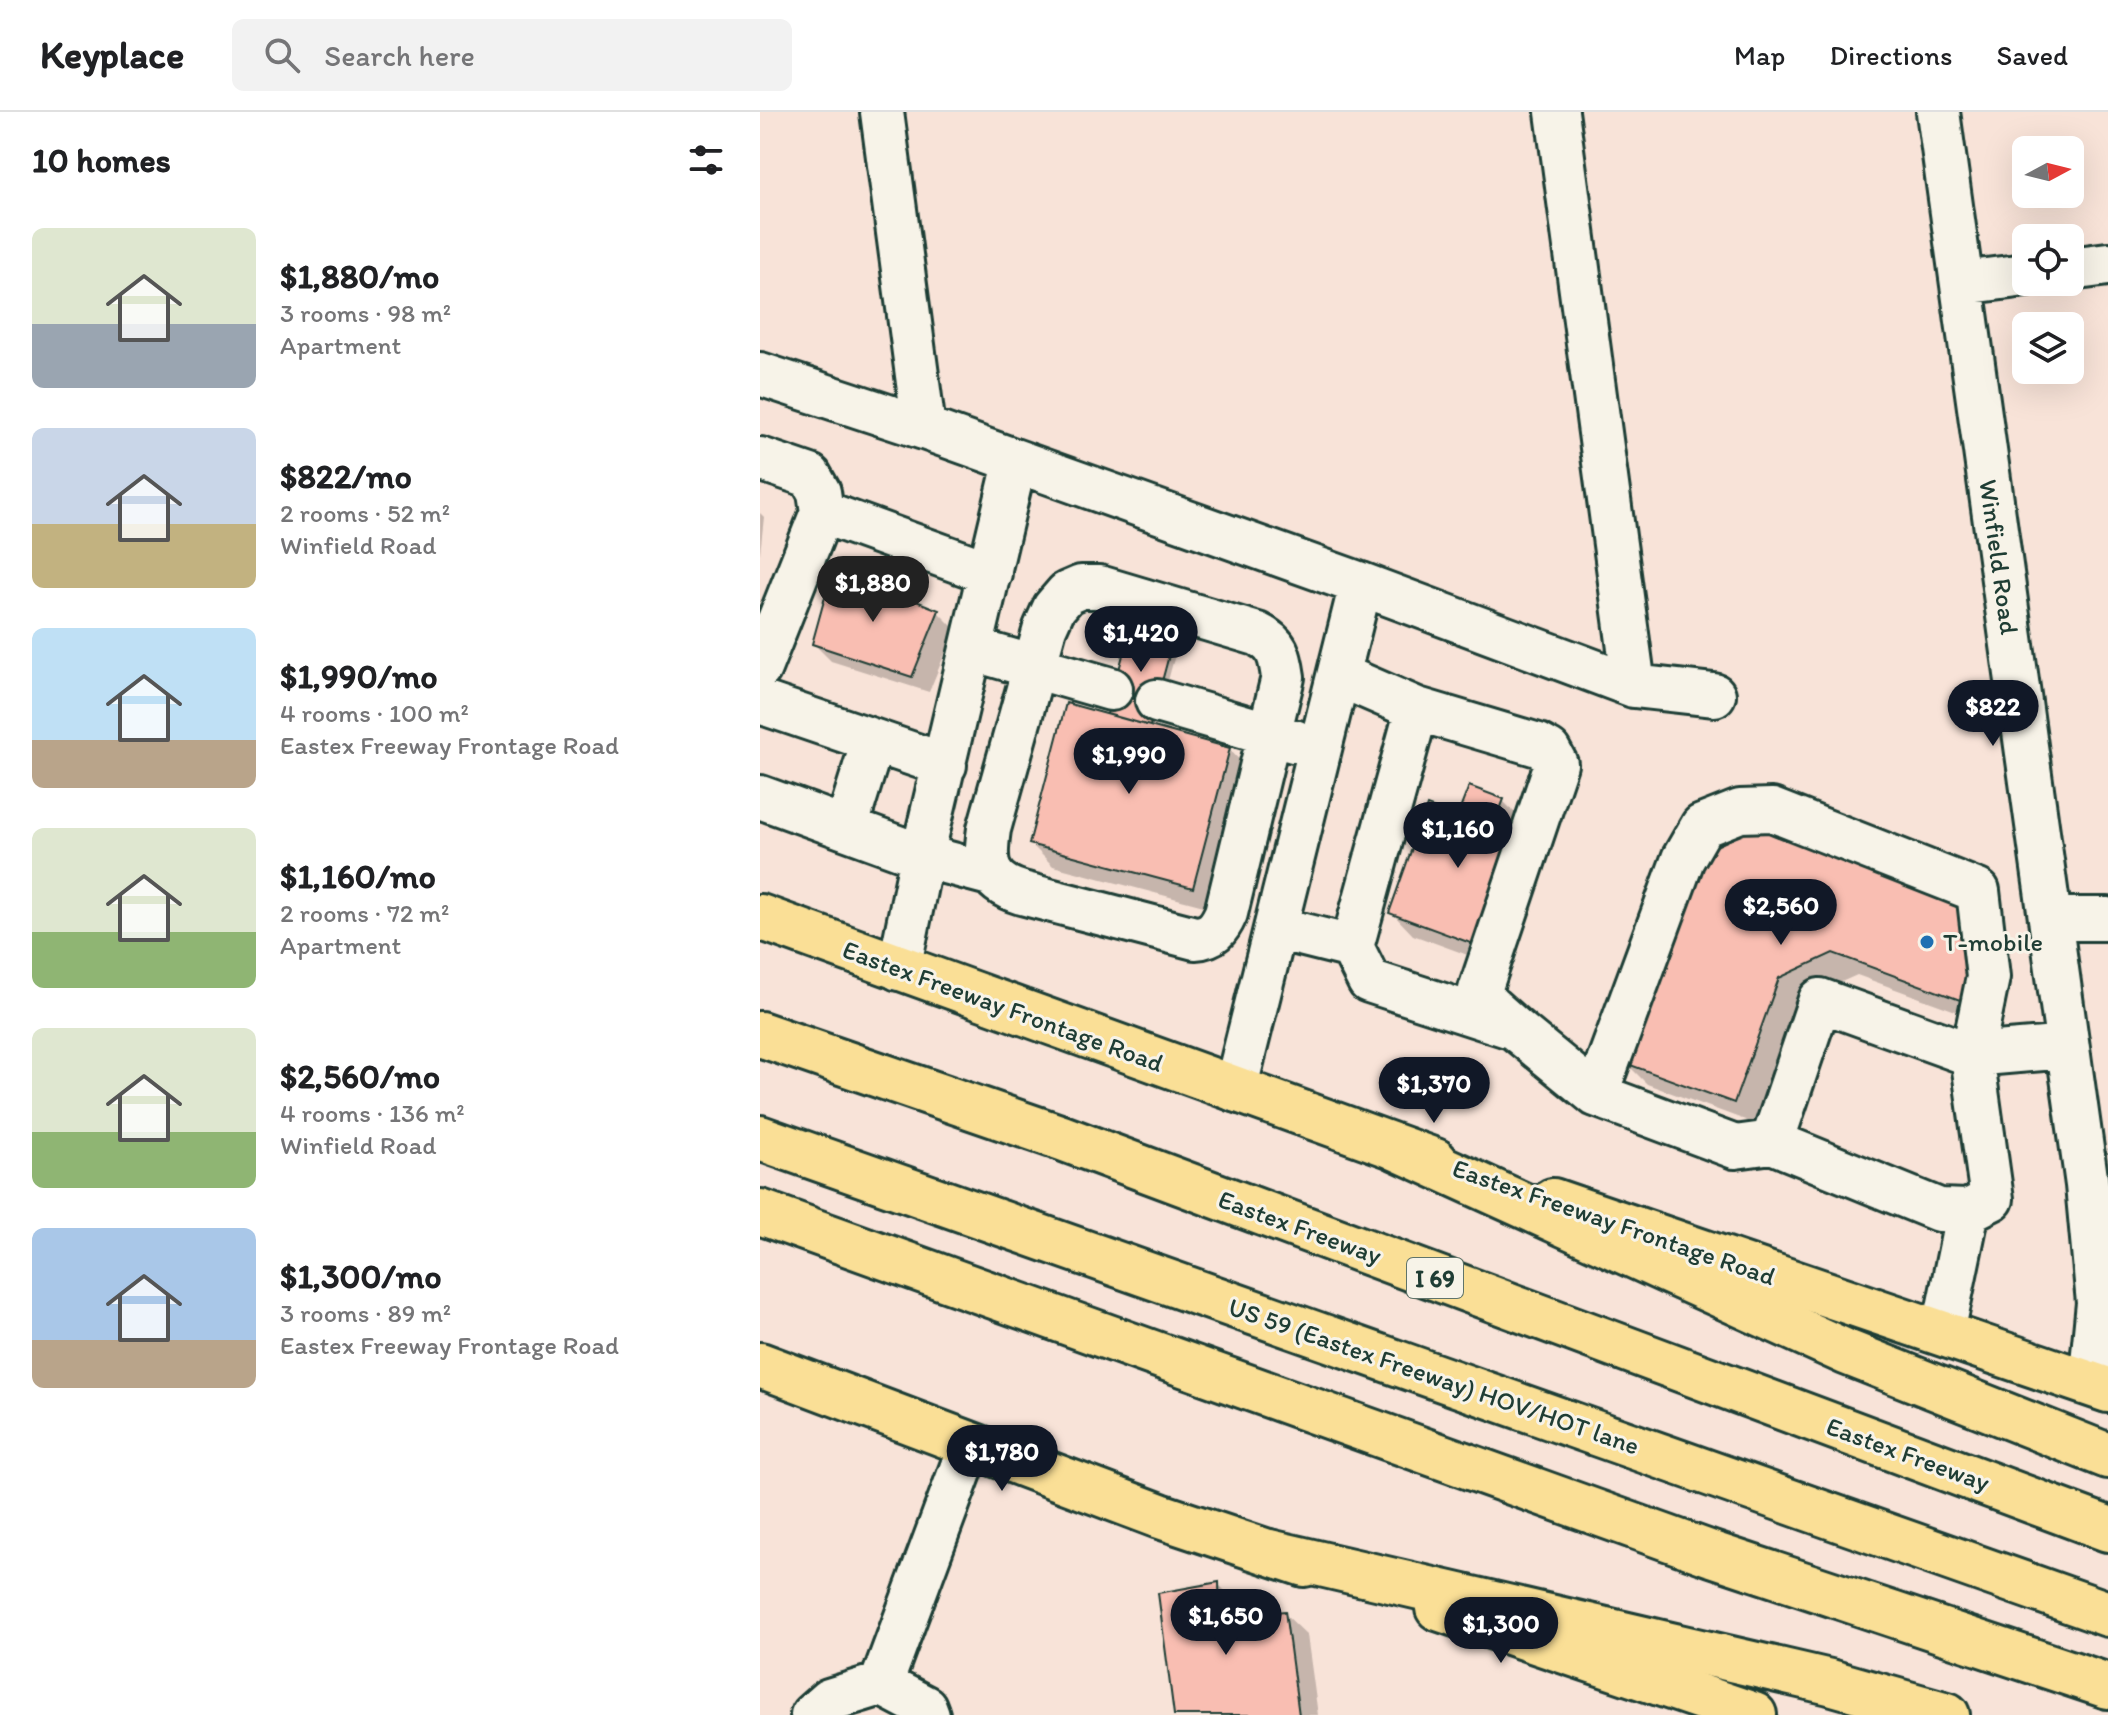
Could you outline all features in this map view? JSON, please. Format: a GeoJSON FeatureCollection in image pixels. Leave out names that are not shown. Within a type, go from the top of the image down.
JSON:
{"type":"FeatureCollection","features":[{"type":"Feature","properties":{"kind":"main road","name":"Eastex Freeway Frontage Road"},"geometry":{"type":"LineString","coordinates":[[760,917],[1397,1148],[2099,1386]]}},
{"type":"Feature","properties":{"kind":"main road","name":"Eastex Freeway"},"geometry":{"type":"LineString","coordinates":[[760,1034],[1077,1144],[2108,1529]]}},
{"type":"Feature","properties":{"kind":"main road","name":"US 59 (Eastex Freeway) HOV/HOT lane"},"geometry":{"type":"LineString","coordinates":[[760,1138],[2108,1614]]}},
{"type":"Feature","properties":{"kind":"main road"},"geometry":{"type":"LineString","coordinates":[[1397,1148],[1846,1352],[2108,1456]]}},
{"type":"Feature","properties":{"kind":"main road"},"geometry":{"type":"LineString","coordinates":[[760,1212],[1712,1554],[2108,1686]]}},
{"type":"Feature","properties":{"kind":"main road"},"geometry":{"type":"LineString","coordinates":[[760,1365],[1160,1516],[1754,1715]]}},
{"type":"Feature","properties":{"kind":"main road"},"geometry":{"type":"LineString","coordinates":[[1269,1552],[1830,1682],[1947,1715]]}},
{"type":"Feature","properties":{"kind":"street"},"geometry":{"type":"LineString","coordinates":[[882,112],[924,428]]}},
{"type":"Feature","properties":{"kind":"street"},"geometry":{"type":"LineString","coordinates":[[1557,112],[1634,686]]}},
{"type":"Feature","properties":{"kind":"street","name":"Winfield Road"},"geometry":{"type":"LineString","coordinates":[[1938,112],[2067,1047],[2097,1172],[2099,1386]]}},
{"type":"Feature","properties":{"kind":"street"},"geometry":{"type":"LineString","coordinates":[[2084,267],[2108,264]]}},
{"type":"Feature","properties":{"kind":"street"},"geometry":{"type":"LineString","coordinates":[[1962,283],[2012,277]]}},
{"type":"Feature","properties":{"kind":"street"},"geometry":{"type":"LineString","coordinates":[[760,374],[924,428],[1361,584],[1634,686],[1714,695]]}},
{"type":"Feature","properties":{"kind":"street"},"geometry":{"type":"LineString","coordinates":[[760,459],[810,476],[819,492],[822,512],[760,668]]}},
{"type":"Feature","properties":{"kind":"street"},"geometry":{"type":"LineString","coordinates":[[899,969],[922,856],[1015,463]]}},
{"type":"Feature","properties":{"kind":"street"},"geometry":{"type":"LineString","coordinates":[[822,512],[990,573]]}},
{"type":"Feature","properties":{"kind":"street"},"geometry":{"type":"LineString","coordinates":[[1235,1090],[1341,676],[1361,584]]}},
{"type":"Feature","properties":{"kind":"street"},"geometry":{"type":"LineString","coordinates":[[760,797],[922,856],[990,874],[1004,888],[1195,938],[1208,937],[1220,927],[1226,913],[1283,677],[1280,655],[1272,641],[1099,587],[1081,587],[1067,593],[1054,608],[1033,666],[989,829],[985,854],[990,874]]}},
{"type":"Feature","properties":{"kind":"street"},"geometry":{"type":"LineString","coordinates":[[972,649],[1111,689]]}},
{"type":"Feature","properties":{"kind":"street"},"geometry":{"type":"LineString","coordinates":[[1341,676],[1417,709],[1538,745],[1549,751],[1556,764],[1480,990],[1487,1004],[1596,1095],[1735,1147],[1772,1142],[1939,1210],[1968,1211],[1992,1199],[1972,1055],[1988,977],[1978,891],[1772,810],[1740,811],[1702,826],[1683,859],[1596,1095]]}},
{"type":"Feature","properties":{"kind":"street"},"geometry":{"type":"LineString","coordinates":[[1157,701],[1322,748]]}},
{"type":"Feature","properties":{"kind":"street"},"geometry":{"type":"LineString","coordinates":[[760,702],[945,765]]}},
{"type":"Feature","properties":{"kind":"street"},"geometry":{"type":"LineString","coordinates":[[1417,709],[1352,947],[1369,981],[1514,1028]]}},
{"type":"Feature","properties":{"kind":"street"},"geometry":{"type":"LineString","coordinates":[[846,828],[873,741]]}},
{"type":"Feature","properties":{"kind":"street"},"geometry":{"type":"LineString","coordinates":[[2050,919],[2108,919]]}},
{"type":"Feature","properties":{"kind":"street"},"geometry":{"type":"LineString","coordinates":[[1208,937],[1218,947],[1273,942],[1352,947]]}},
{"type":"Feature","properties":{"kind":"street"},"geometry":{"type":"LineString","coordinates":[[1772,1142],[1820,1000],[1972,1055],[2067,1047]]}},
{"type":"Feature","properties":{"kind":"street"},"geometry":{"type":"LineString","coordinates":[[1943,1333],[1968,1211]]}},
{"type":"Feature","properties":{"kind":"street"},"geometry":{"type":"LineString","coordinates":[[881,1684],[970,1445]]}},
{"type":"Feature","properties":{"kind":"street"},"geometry":{"type":"LineString","coordinates":[[812,1715],[829,1700],[881,1684],[925,1707],[928,1715]]}},
{"type":"Feature","properties":{"kind":"building"},"geometry":{"type":"Polygon","coordinates":[[[833,568],[939,610],[912,677],[812,644],[833,568]]]}},
{"type":"Feature","properties":{"kind":"building"},"geometry":{"type":"Polygon","coordinates":[[[1132,622],[1175,633],[1150,726],[1107,714],[1132,622]]]}},
{"type":"Feature","properties":{"kind":"building"},"geometry":{"type":"Polygon","coordinates":[[[1066,703],[1230,748],[1193,888],[1029,844],[1066,703]]]}},
{"type":"Feature","properties":{"kind":"building"},"geometry":{"type":"Polygon","coordinates":[[[1469,786],[1504,799],[1492,830],[1523,841],[1484,948],[1389,913],[1427,806],[1457,817],[1469,786]]]}},
{"type":"Feature","properties":{"kind":"building"},"geometry":{"type":"Polygon","coordinates":[[[1765,823],[1962,896],[1973,967],[1960,1000],[1833,953],[1779,978],[1734,1103],[1622,1062],[1697,855],[1765,823]]]}},
{"type":"Feature","properties":{"kind":"building"},"geometry":{"type":"Polygon","coordinates":[[[1219,1582],[1220,1617],[1285,1611],[1299,1715],[1174,1715],[1158,1593],[1219,1582]]]}},
{"type":"Feature","properties":{"kind":"place","name":"T-mobile"},"geometry":{"type":"Point","coordinates":[1927,942]}}]}
